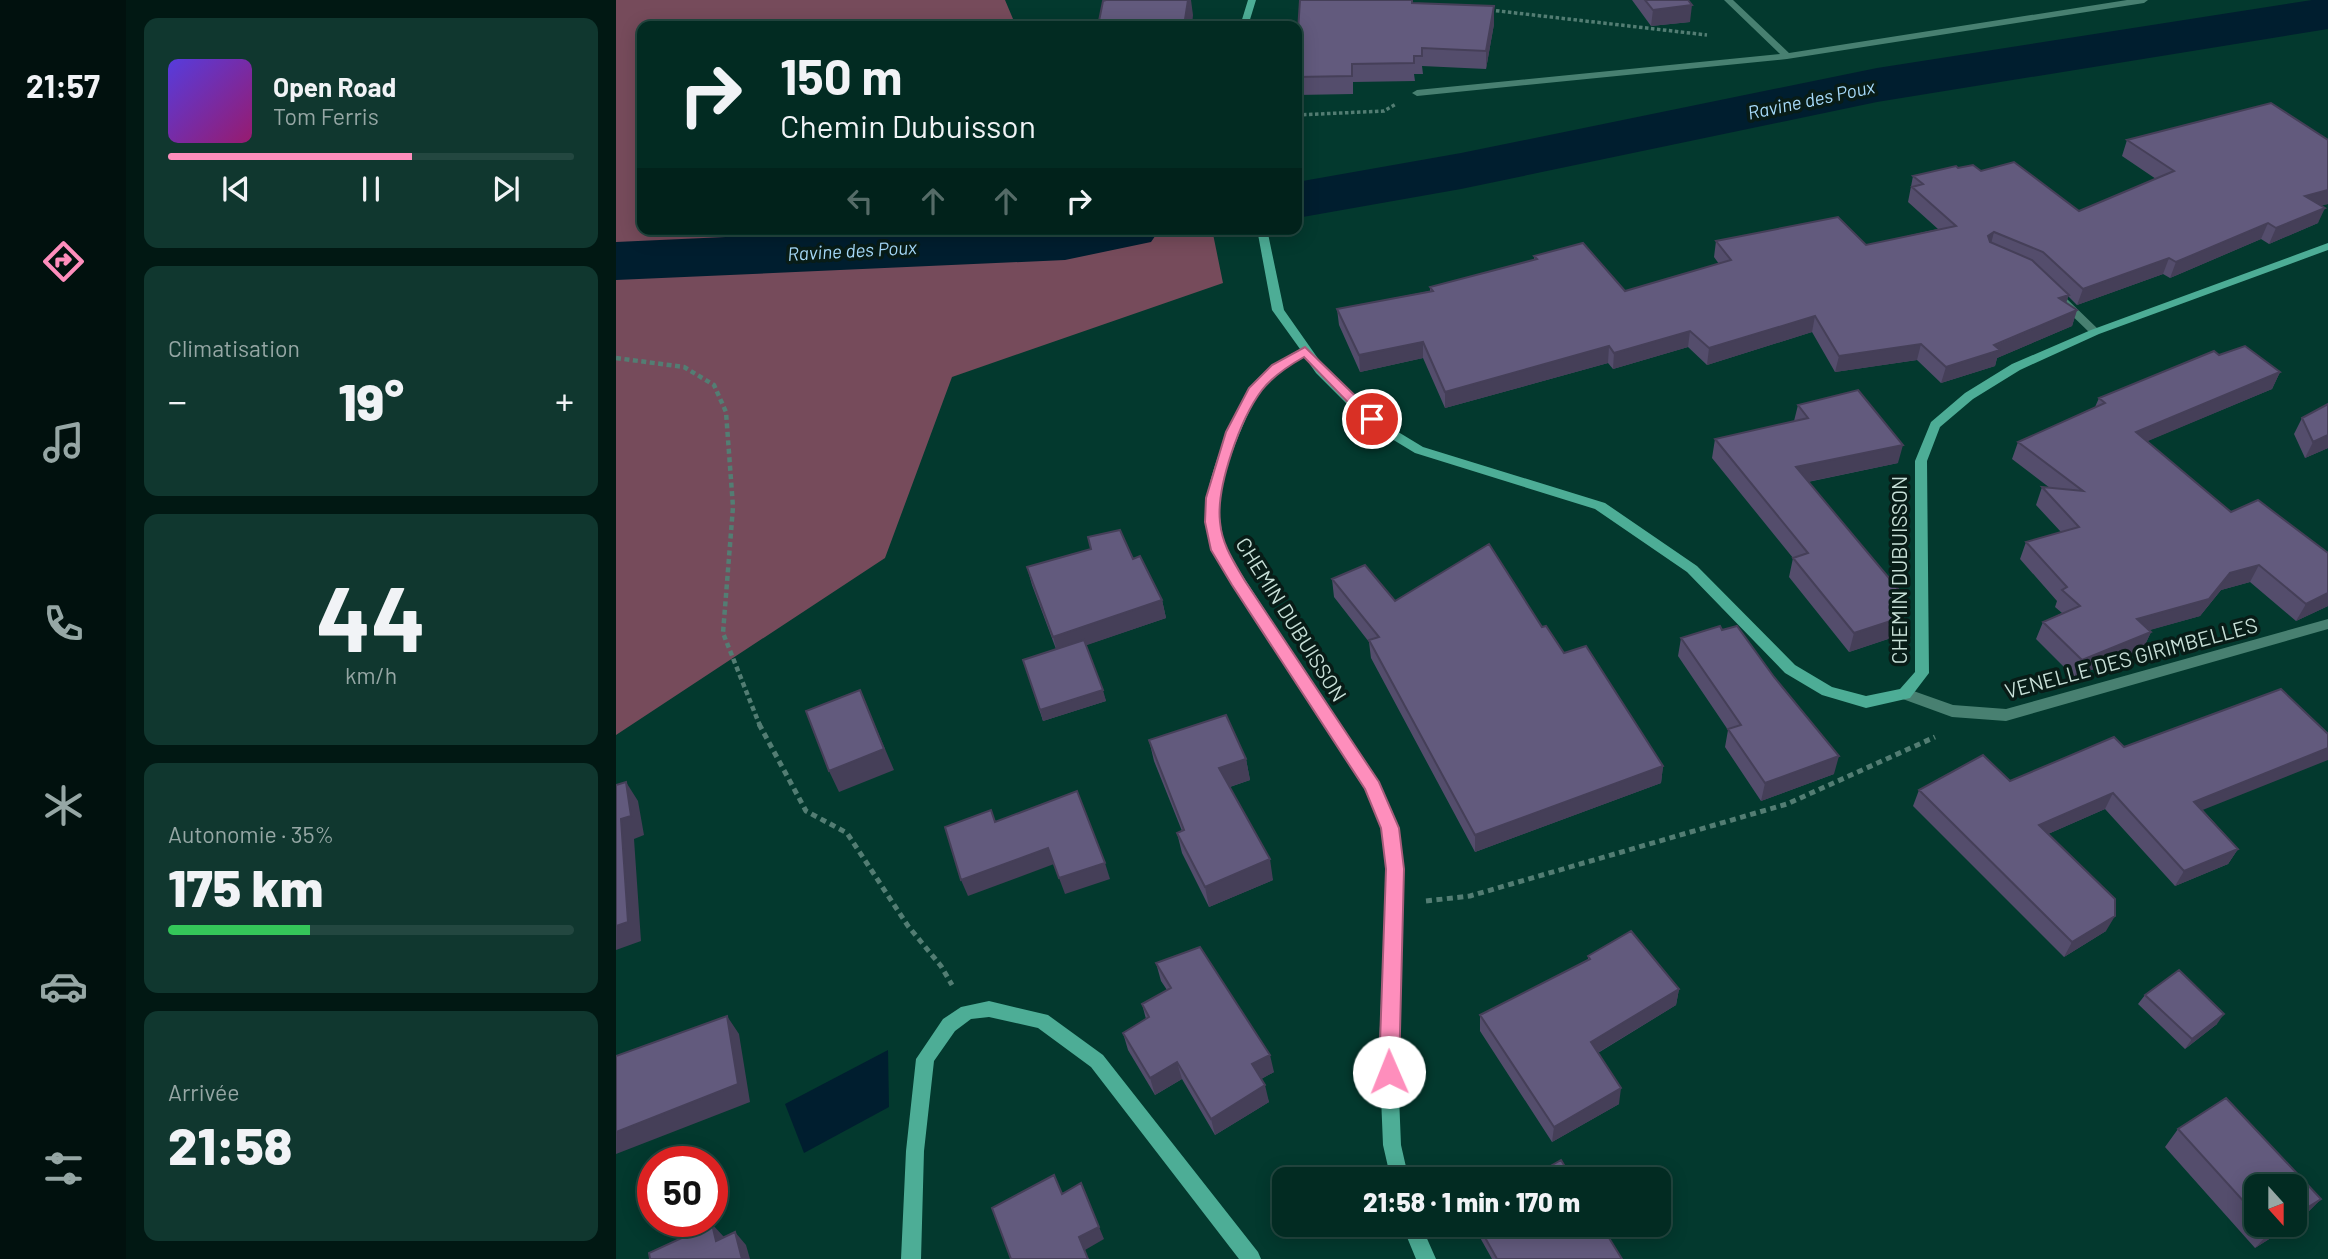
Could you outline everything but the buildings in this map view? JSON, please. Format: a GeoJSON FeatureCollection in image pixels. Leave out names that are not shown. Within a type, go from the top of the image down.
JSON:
{"type":"FeatureCollection","features":[{"type":"Feature","properties":{"kind":"main road"},"geometry":{"type":"LineString","coordinates":[[1246,21],[1252,0]]}},
{"type":"Feature","properties":{"kind":"main road"},"geometry":{"type":"LineString","coordinates":[[1263,235],[1278,310],[1305,351]]}},
{"type":"Feature","properties":{"kind":"main road","name":"CHEMIN DUBUISSON"},"geometry":{"type":"LineString","coordinates":[[1397,1167],[1392,1144],[1388,1048],[1395,869],[1390,828],[1372,787],[1219,550],[1213,522],[1213,498],[1238,421],[1256,388],[1277,368],[1305,351],[1358,408],[1419,450],[1564,492],[1600,506],[1630,524],[1692,569],[1790,670],[1827,691],[1866,702],[1905,694],[1922,673],[1921,461],[1935,425],[1969,396],[2016,368],[2095,332],[2328,246]]}},
{"type":"Feature","properties":{"kind":"main road"},"geometry":{"type":"LineString","coordinates":[[911,1259],[915,1152],[925,1059],[949,1025],[967,1012],[989,1009],[1042,1021],[1097,1061],[1251,1259]]}},
{"type":"Feature","properties":{"kind":"main road"},"geometry":{"type":"LineString","coordinates":[[1416,1237],[1426,1259]]}},
{"type":"Feature","properties":{"kind":"street"},"geometry":{"type":"LineString","coordinates":[[1728,0],[1787,56]]}},
{"type":"Feature","properties":{"kind":"street"},"geometry":{"type":"LineString","coordinates":[[1417,93],[1787,56],[2144,0]]}},
{"type":"Feature","properties":{"kind":"street"},"geometry":{"type":"LineString","coordinates":[[2051,289],[2095,332]]}},
{"type":"Feature","properties":{"kind":"street","name":"VENELLE DES GIRIMBELLES"},"geometry":{"type":"LineString","coordinates":[[1905,694],[1952,711],[2006,715],[2328,624]]}},
{"type":"Feature","properties":{"kind":"path"},"geometry":{"type":"LineString","coordinates":[[1478,9],[1719,38]]}},
{"type":"Feature","properties":{"kind":"path"},"geometry":{"type":"LineString","coordinates":[[1302,115],[1384,111],[1417,93]]}},
{"type":"Feature","properties":{"kind":"path"},"geometry":{"type":"LineString","coordinates":[[616,358],[684,367],[715,385],[726,412],[733,507],[723,633],[751,710],[806,811],[847,834],[908,926],[942,966],[967,1012]]}},
{"type":"Feature","properties":{"kind":"path"},"geometry":{"type":"LineString","coordinates":[[1393,905],[1470,896],[1787,804],[1937,736]]}},
{"type":"Feature","properties":{"kind":"shaded area"},"geometry":{"type":"Polygon","coordinates":[[[616,0],[1005,0],[1014,21],[637,21],[637,235],[1213,235],[1223,283],[952,377],[885,558],[616,735],[616,0]]]}},
{"type":"Feature","properties":{"kind":"water"},"geometry":{"type":"Polygon","coordinates":[[[888,1050],[889,1107],[804,1153],[785,1104],[888,1050]]]}},
{"type":"Feature","properties":{"kind":"waterway","name":"Ravine des Poux"},"geometry":{"type":"LineString","coordinates":[[1302,199],[1461,171],[1877,85],[2328,13]]}},
{"type":"Feature","properties":{"kind":"waterway","name":"Ravine des Poux"},"geometry":{"type":"LineString","coordinates":[[616,261],[1065,241],[1097,235]]}},
{"type":"Feature","properties":{"kind":"route"},"geometry":{"type":"LineString","coordinates":[[1372,419],[1358,408],[1305,351],[1277,368],[1256,388],[1233,432],[1213,498],[1213,522],[1219,550],[1372,787],[1390,828],[1395,869],[1389,1072]]}}]}
